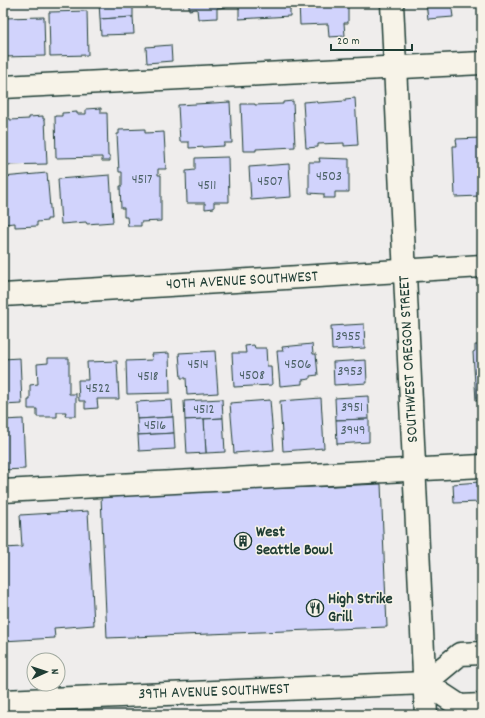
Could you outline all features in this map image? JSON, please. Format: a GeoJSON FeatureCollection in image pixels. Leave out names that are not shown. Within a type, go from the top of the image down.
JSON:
{"type":"FeatureCollection","features":[{"type":"Feature","properties":{"kind":"street","name":"SOUTHWEST OREGON STREET"},"geometry":{"type":"LineString","coordinates":[[392,3],[426,715]]}},
{"type":"Feature","properties":{"kind":"street"},"geometry":{"type":"LineString","coordinates":[[3,87],[482,63]]}},
{"type":"Feature","properties":{"kind":"street","name":"40TH AVENUE SOUTHWEST"},"geometry":{"type":"LineString","coordinates":[[3,295],[482,266]]}},
{"type":"Feature","properties":{"kind":"street"},"geometry":{"type":"LineString","coordinates":[[3,491],[482,466]]}},
{"type":"Feature","properties":{"kind":"street"},"geometry":{"type":"LineString","coordinates":[[482,653],[460,654],[425,683],[460,706],[482,705]]}},
{"type":"Feature","properties":{"kind":"street","name":"39TH AVENUE SOUTHWEST"},"geometry":{"type":"LineString","coordinates":[[3,701],[50,707],[425,683]]}},
{"type":"Feature","properties":{"kind":"building"},"geometry":{"type":"Polygon","coordinates":[[[99,3],[133,3],[133,17],[100,19],[99,3]]]}},
{"type":"Feature","properties":{"kind":"building"},"geometry":{"type":"Polygon","coordinates":[[[189,3],[227,3],[228,7],[217,8],[217,18],[198,19],[197,9],[189,10],[189,3]]]}},
{"type":"Feature","properties":{"kind":"building"},"geometry":{"type":"Polygon","coordinates":[[[239,3],[290,3],[290,16],[239,19],[239,3]]]}},
{"type":"Feature","properties":{"kind":"building"},"geometry":{"type":"Polygon","coordinates":[[[299,3],[348,3],[348,23],[344,23],[345,36],[329,37],[328,24],[300,25],[299,3]]]}},
{"type":"Feature","properties":{"kind":"building"},"geometry":{"type":"Polygon","coordinates":[[[426,3],[451,3],[453,17],[428,19],[426,3]]]}},
{"type":"Feature","properties":{"kind":"building"},"geometry":{"type":"Polygon","coordinates":[[[454,3],[475,3],[475,5],[454,5],[454,3]]]}},
{"type":"Feature","properties":{"kind":"building"},"geometry":{"type":"Polygon","coordinates":[[[87,11],[88,55],[50,56],[49,12],[87,11]]]}},
{"type":"Feature","properties":{"kind":"building"},"geometry":{"type":"Polygon","coordinates":[[[44,17],[45,56],[3,57],[3,18],[44,17]]]}},
{"type":"Feature","properties":{"kind":"building"},"geometry":{"type":"Polygon","coordinates":[[[133,17],[134,34],[101,35],[100,19],[133,17]]]}},
{"type":"Feature","properties":{"kind":"building"},"geometry":{"type":"Polygon","coordinates":[[[171,45],[172,61],[147,63],[146,47],[171,45]]]}},
{"type":"Feature","properties":{"kind":"building"},"geometry":{"type":"Polygon","coordinates":[[[355,98],[358,145],[344,146],[344,143],[318,144],[318,147],[306,148],[303,102],[316,101],[317,103],[345,101],[345,99],[355,98]]]}},
{"type":"Feature","properties":{"kind":"building"},"geometry":{"type":"Polygon","coordinates":[[[293,101],[295,147],[243,151],[241,104],[283,104],[283,102],[293,101]]]}},
{"type":"Feature","properties":{"kind":"building"},"geometry":{"type":"Polygon","coordinates":[[[230,102],[232,143],[224,143],[224,146],[189,148],[189,142],[180,142],[178,105],[230,102]]]}},
{"type":"Feature","properties":{"kind":"building"},"geometry":{"type":"Polygon","coordinates":[[[101,108],[101,113],[107,113],[108,156],[110,156],[110,161],[102,161],[102,157],[56,158],[55,116],[62,116],[62,113],[77,112],[77,114],[86,114],[86,109],[101,108]]]}},
{"type":"Feature","properties":{"kind":"building"},"geometry":{"type":"Polygon","coordinates":[[[43,116],[43,119],[45,119],[47,164],[3,165],[3,118],[10,118],[10,120],[29,119],[29,117],[43,116]]]}},
{"type":"Feature","properties":{"kind":"building"},"geometry":{"type":"Polygon","coordinates":[[[145,129],[145,133],[164,132],[166,169],[158,169],[158,175],[161,175],[161,221],[141,222],[141,226],[128,226],[127,217],[124,217],[124,208],[121,208],[120,186],[122,186],[122,172],[119,172],[117,134],[119,134],[119,130],[145,129]]]}},
{"type":"Feature","properties":{"kind":"building"},"geometry":{"type":"Polygon","coordinates":[[[482,138],[482,192],[480,192],[480,196],[455,197],[453,146],[457,146],[456,139],[482,138]]]}},
{"type":"Feature","properties":{"kind":"building"},"geometry":{"type":"Polygon","coordinates":[[[228,157],[229,202],[214,202],[214,208],[205,209],[205,203],[187,203],[186,171],[195,170],[195,158],[228,157]]]}},
{"type":"Feature","properties":{"kind":"building"},"geometry":{"type":"Polygon","coordinates":[[[319,158],[349,159],[349,192],[335,192],[335,198],[324,198],[324,194],[309,193],[309,162],[320,162],[319,158]]]}},
{"type":"Feature","properties":{"kind":"building"},"geometry":{"type":"Polygon","coordinates":[[[289,164],[291,197],[251,200],[249,167],[289,164]]]}},
{"type":"Feature","properties":{"kind":"building"},"geometry":{"type":"Polygon","coordinates":[[[47,173],[51,219],[37,222],[37,226],[15,227],[15,223],[3,224],[3,177],[47,173]]]}},
{"type":"Feature","properties":{"kind":"building"},"geometry":{"type":"Polygon","coordinates":[[[110,175],[113,222],[61,224],[58,179],[110,175]]]}},
{"type":"Feature","properties":{"kind":"building"},"geometry":{"type":"Polygon","coordinates":[[[364,324],[365,348],[332,350],[331,326],[364,324]]]}},
{"type":"Feature","properties":{"kind":"building"},"geometry":{"type":"Polygon","coordinates":[[[312,344],[313,354],[316,354],[318,375],[310,376],[310,379],[302,380],[302,384],[280,386],[277,351],[283,351],[282,347],[312,344]]]}},
{"type":"Feature","properties":{"kind":"building"},"geometry":{"type":"Polygon","coordinates":[[[254,345],[255,348],[266,348],[267,366],[271,366],[272,385],[234,387],[232,353],[246,353],[245,346],[254,345]]]}},
{"type":"Feature","properties":{"kind":"building"},"geometry":{"type":"Polygon","coordinates":[[[475,345],[482,345],[482,400],[476,401],[473,352],[475,351],[475,345]]]}},
{"type":"Feature","properties":{"kind":"building"},"geometry":{"type":"Polygon","coordinates":[[[215,351],[218,393],[187,395],[186,378],[181,378],[179,353],[215,351]]]}},
{"type":"Feature","properties":{"kind":"building"},"geometry":{"type":"Polygon","coordinates":[[[169,353],[170,393],[127,394],[126,361],[152,360],[151,354],[169,353]]]}},
{"type":"Feature","properties":{"kind":"building"},"geometry":{"type":"Polygon","coordinates":[[[20,358],[22,404],[3,405],[3,359],[20,358]]]}},
{"type":"Feature","properties":{"kind":"building"},"geometry":{"type":"Polygon","coordinates":[[[48,358],[69,358],[69,394],[76,394],[76,416],[65,416],[66,412],[57,412],[57,417],[37,417],[37,409],[28,409],[28,400],[30,400],[30,385],[38,384],[37,364],[48,363],[48,358]]]}},
{"type":"Feature","properties":{"kind":"building"},"geometry":{"type":"Polygon","coordinates":[[[366,360],[367,383],[334,385],[333,362],[366,360]]]}},
{"type":"Feature","properties":{"kind":"building"},"geometry":{"type":"Polygon","coordinates":[[[117,361],[119,399],[97,399],[98,408],[85,409],[85,401],[79,401],[78,380],[88,380],[87,362],[117,361]]]}},
{"type":"Feature","properties":{"kind":"building"},"geometry":{"type":"Polygon","coordinates":[[[368,396],[369,419],[336,420],[335,398],[368,396]]]}},
{"type":"Feature","properties":{"kind":"building"},"geometry":{"type":"Polygon","coordinates":[[[321,398],[324,448],[283,451],[280,401],[321,398]]]}},
{"type":"Feature","properties":{"kind":"building"},"geometry":{"type":"Polygon","coordinates":[[[222,399],[223,418],[185,420],[184,401],[222,399]]]}},
{"type":"Feature","properties":{"kind":"building"},"geometry":{"type":"Polygon","coordinates":[[[172,400],[173,417],[137,419],[136,402],[172,400]]]}},
{"type":"Feature","properties":{"kind":"building"},"geometry":{"type":"Polygon","coordinates":[[[270,400],[274,450],[234,453],[230,403],[270,400]]]}},
{"type":"Feature","properties":{"kind":"building"},"geometry":{"type":"Polygon","coordinates":[[[173,417],[174,433],[138,435],[137,419],[173,417]]]}},
{"type":"Feature","properties":{"kind":"building"},"geometry":{"type":"Polygon","coordinates":[[[223,418],[225,452],[206,453],[204,419],[223,418]]]}},
{"type":"Feature","properties":{"kind":"building"},"geometry":{"type":"Polygon","coordinates":[[[23,419],[25,469],[3,470],[3,420],[23,419]]]}},
{"type":"Feature","properties":{"kind":"building"},"geometry":{"type":"Polygon","coordinates":[[[204,419],[206,453],[187,454],[185,420],[204,419]]]}},
{"type":"Feature","properties":{"kind":"building"},"geometry":{"type":"Polygon","coordinates":[[[369,419],[369,442],[337,444],[336,420],[369,419]]]}},
{"type":"Feature","properties":{"kind":"building"},"geometry":{"type":"Polygon","coordinates":[[[174,433],[175,449],[139,451],[138,435],[174,433]]]}},
{"type":"Feature","properties":{"kind":"building"},"geometry":{"type":"Polygon","coordinates":[[[479,482],[480,502],[454,503],[453,484],[479,482]]]}},
{"type":"Feature","properties":{"kind":"building","name":"West Seattle Bowl"},"geometry":{"type":"Polygon","coordinates":[[[381,484],[387,627],[107,638],[101,496],[381,484]]]}},
{"type":"Feature","properties":{"kind":"building"},"geometry":{"type":"Polygon","coordinates":[[[88,511],[94,625],[54,628],[55,638],[3,641],[3,548],[22,547],[20,515],[88,511]]]}},
{"type":"Feature","properties":{"kind":"building"},"geometry":{"type":"Polygon","coordinates":[[[480,546],[482,546],[482,582],[481,582],[480,546]]]}},
{"type":"Feature","properties":{"kind":"place","name":"West Seattle Bowl"},"geometry":{"type":"Point","coordinates":[243,541]}},
{"type":"Feature","properties":{"kind":"place","name":"High Strike Grill"},"geometry":{"type":"Point","coordinates":[315,608]}}]}
